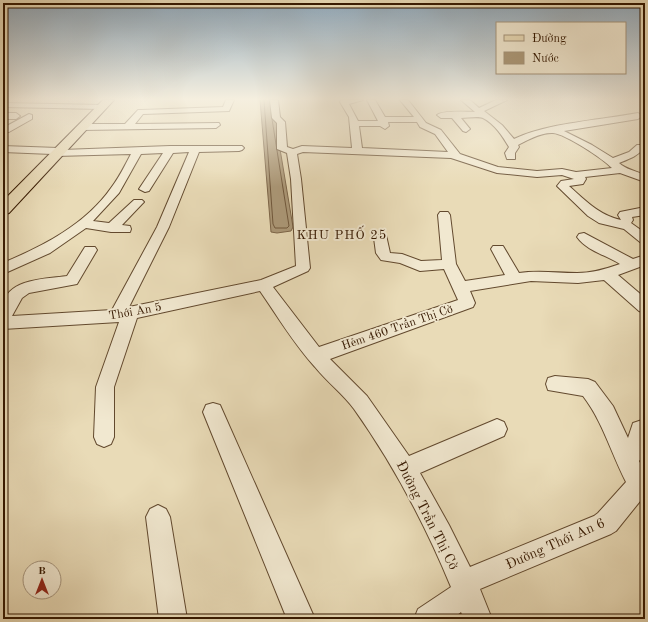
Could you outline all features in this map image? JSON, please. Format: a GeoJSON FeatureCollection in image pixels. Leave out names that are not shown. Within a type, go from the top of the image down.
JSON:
{"type":"FeatureCollection","features":[{"type":"Feature","properties":{"kind":"main road"},"geometry":{"type":"LineString","coordinates":[[3,210],[80,129]]}},
{"type":"Feature","properties":{"kind":"street"},"geometry":{"type":"LineString","coordinates":[[104,437],[106,387],[124,315],[143,263],[163,227],[197,149],[210,129]]}},
{"type":"Feature","properties":{"kind":"street"},"geometry":{"type":"LineString","coordinates":[[281,129],[282,149],[293,152],[302,149],[457,156],[497,170],[532,173],[562,172],[576,175],[610,172],[640,147]]}},
{"type":"Feature","properties":{"kind":"street"},"geometry":{"type":"LineString","coordinates":[[355,129],[357,151]]}},
{"type":"Feature","properties":{"kind":"street"},"geometry":{"type":"LineString","coordinates":[[432,129],[438,132],[457,156]]}},
{"type":"Feature","properties":{"kind":"street"},"geometry":{"type":"LineString","coordinates":[[499,129],[514,147],[510,153],[504,157]]}},
{"type":"Feature","properties":{"kind":"street"},"geometry":{"type":"LineString","coordinates":[[512,144],[528,136],[560,129]]}},
{"type":"Feature","properties":{"kind":"street"},"geometry":{"type":"LineString","coordinates":[[554,130],[581,143],[616,166],[645,179]]}},
{"type":"Feature","properties":{"kind":"street"},"geometry":{"type":"LineString","coordinates":[[5,151],[138,151],[239,148]]}},
{"type":"Feature","properties":{"kind":"street"},"geometry":{"type":"LineString","coordinates":[[145,190],[170,149]]}},
{"type":"Feature","properties":{"kind":"street"},"geometry":{"type":"LineString","coordinates":[[3,269],[45,250],[84,224],[115,191],[138,151]]}},
{"type":"Feature","properties":{"kind":"street","name":"Thới An 5"},"geometry":{"type":"LineString","coordinates":[[3,323],[124,315],[264,285],[303,268],[293,152]]}},
{"type":"Feature","properties":{"kind":"street"},"geometry":{"type":"LineString","coordinates":[[471,161],[504,157],[519,161],[532,173]]}},
{"type":"Feature","properties":{"kind":"street"},"geometry":{"type":"LineString","coordinates":[[576,175],[581,179],[579,182],[565,184],[563,186],[592,213],[603,220],[624,225],[645,239]]}},
{"type":"Feature","properties":{"kind":"street"},"geometry":{"type":"LineString","coordinates":[[111,228],[138,202]]}},
{"type":"Feature","properties":{"kind":"street"},"geometry":{"type":"LineString","coordinates":[[624,225],[627,220],[624,215],[645,211]]}},
{"type":"Feature","properties":{"kind":"street"},"geometry":{"type":"LineString","coordinates":[[444,215],[449,264],[461,287],[531,276],[578,278],[607,274],[638,263]]}},
{"type":"Feature","properties":{"kind":"street"},"geometry":{"type":"LineString","coordinates":[[84,224],[125,229]]}},
{"type":"Feature","properties":{"kind":"street"},"geometry":{"type":"LineString","coordinates":[[584,237],[592,244],[638,263]]}},
{"type":"Feature","properties":{"kind":"street"},"geometry":{"type":"LineString","coordinates":[[380,238],[383,253],[386,257],[402,259],[420,266],[449,264]]}},
{"type":"Feature","properties":{"kind":"street"},"geometry":{"type":"LineString","coordinates":[[498,249],[515,279]]}},
{"type":"Feature","properties":{"kind":"street"},"geometry":{"type":"LineString","coordinates":[[3,317],[18,294],[25,288],[72,280],[90,250]]}},
{"type":"Feature","properties":{"kind":"street"},"geometry":{"type":"LineString","coordinates":[[607,274],[645,307]]}},
{"type":"Feature","properties":{"kind":"street","name":"Đường Trần Thị Cờ"},"geometry":{"type":"LineString","coordinates":[[264,285],[316,356],[359,400],[406,468],[431,513],[478,619]]}},
{"type":"Feature","properties":{"kind":"street","name":"Hẻm 460 Trần Thị Cờ"},"geometry":{"type":"LineString","coordinates":[[316,356],[467,303],[461,287]]}},
{"type":"Feature","properties":{"kind":"street","name":"Đường Thới An 6"},"geometry":{"type":"LineString","coordinates":[[428,619],[465,588],[607,522],[642,485],[626,459],[616,433],[600,401],[588,388],[555,384]]}},
{"type":"Feature","properties":{"kind":"street"},"geometry":{"type":"LineString","coordinates":[[213,412],[301,619]]}},
{"type":"Feature","properties":{"kind":"street"},"geometry":{"type":"LineString","coordinates":[[406,468],[497,429]]}},
{"type":"Feature","properties":{"kind":"street"},"geometry":{"type":"LineString","coordinates":[[626,459],[638,446],[640,430],[645,429]]}},
{"type":"Feature","properties":{"kind":"street"},"geometry":{"type":"LineString","coordinates":[[158,517],[173,619]]}},
{"type":"Feature","properties":{"kind":"water"},"geometry":{"type":"Polygon","coordinates":[[[262,129],[277,129],[293,227],[291,231],[277,233],[271,232],[262,129]]]}},
{"type":"Feature","properties":{"kind":"district","name":"KHU PHỐ 25"},"geometry":{"type":"Point","coordinates":[342,234]}}]}
